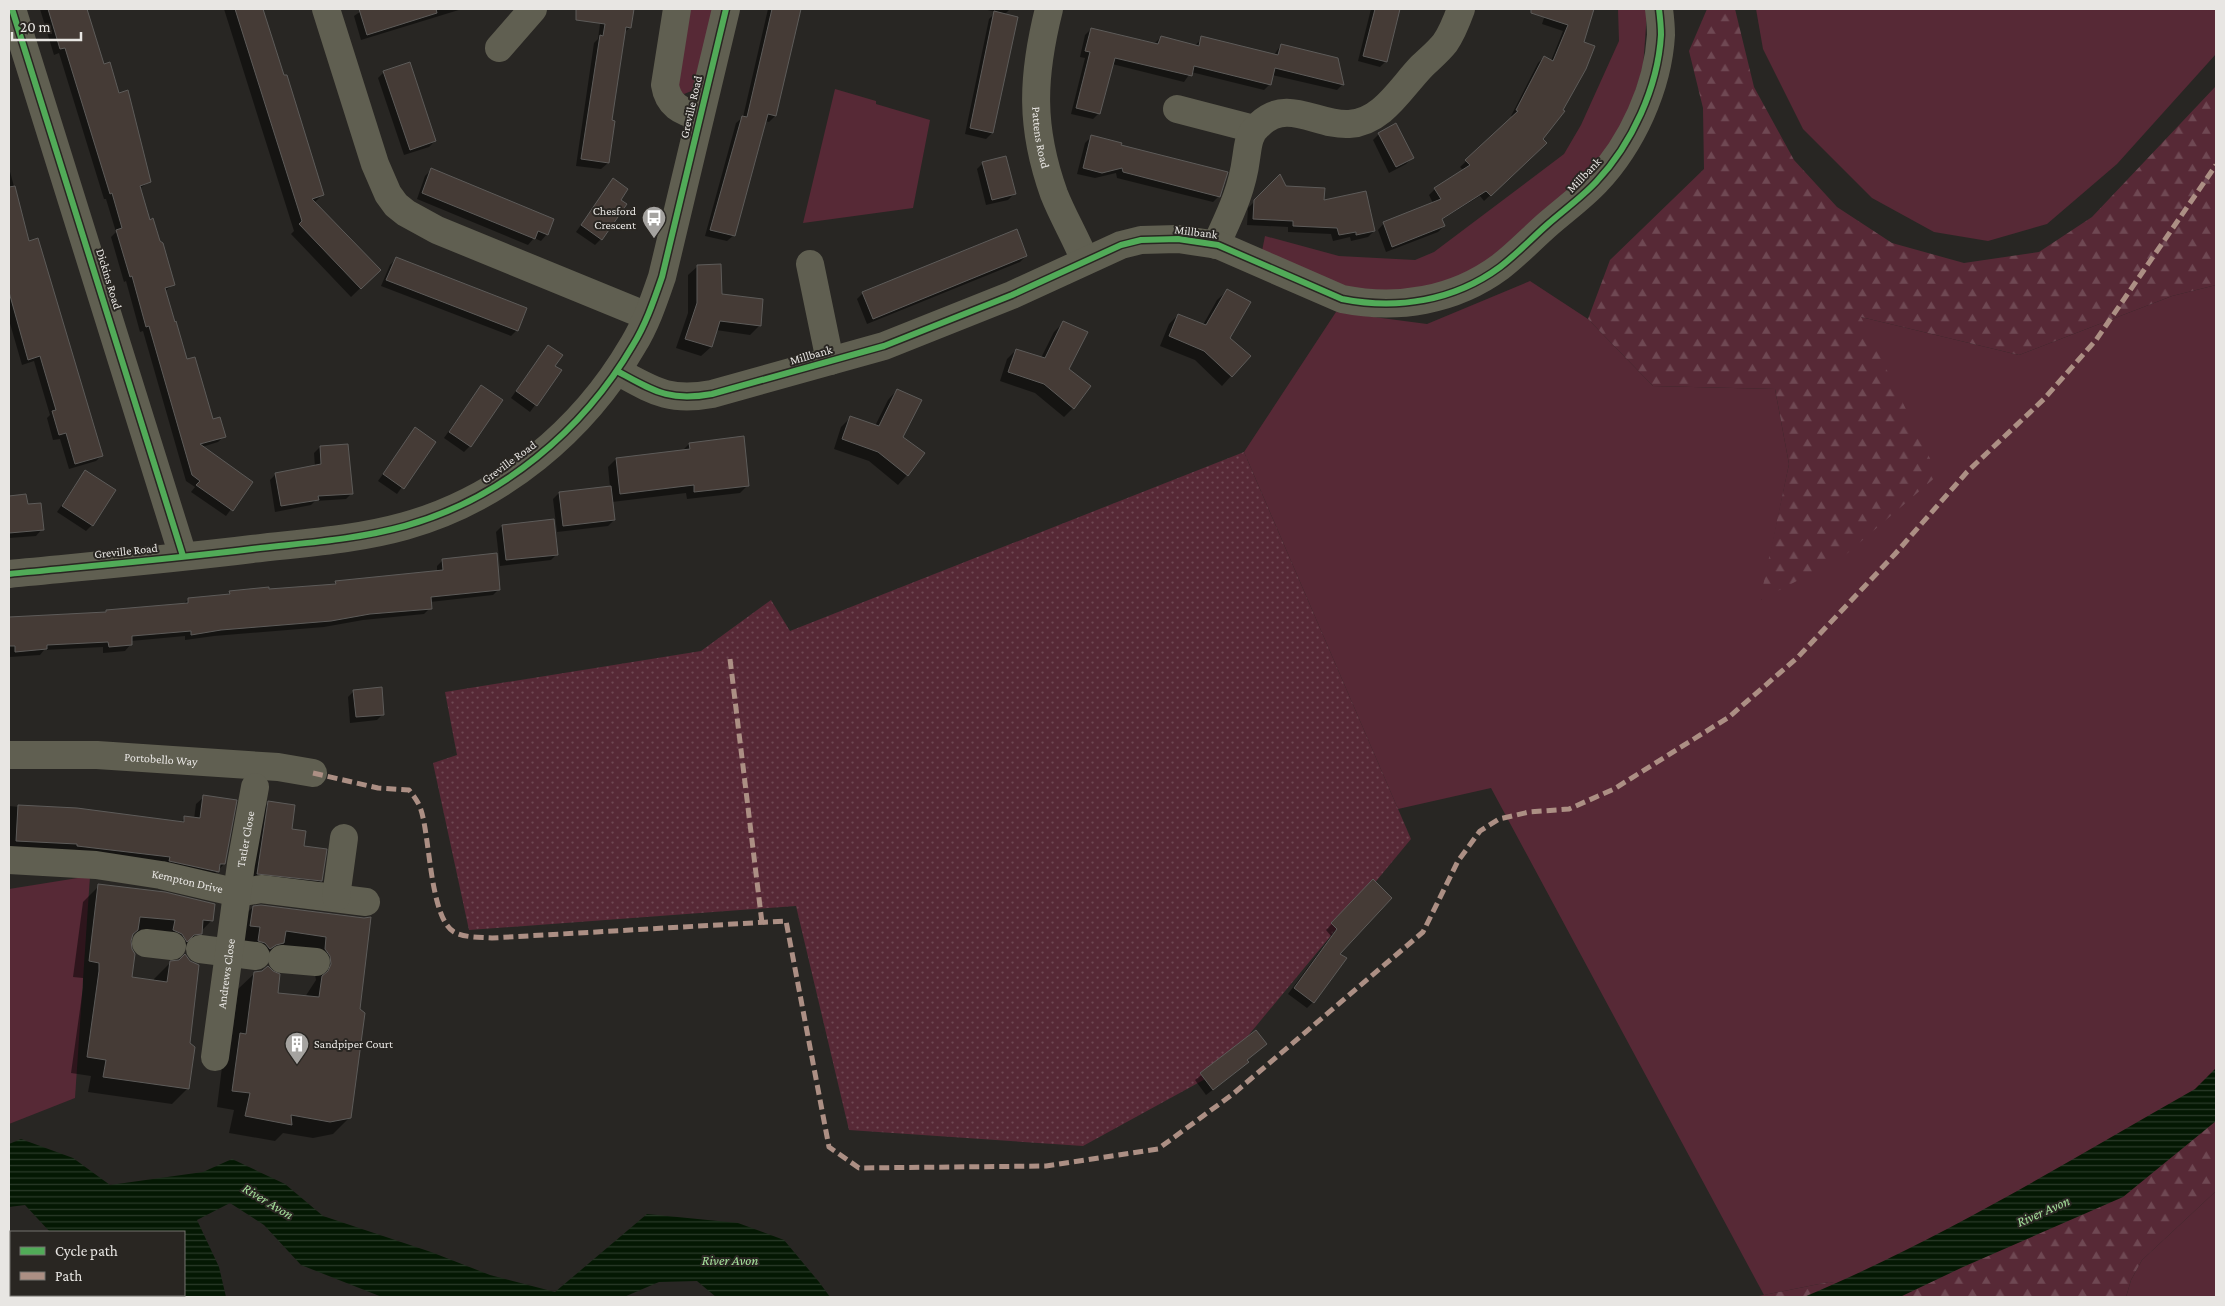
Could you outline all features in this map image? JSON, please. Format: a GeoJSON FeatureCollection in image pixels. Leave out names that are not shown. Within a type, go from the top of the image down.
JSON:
{"type":"FeatureCollection","features":[{"type":"Feature","properties":{"kind":"street","name":"Dickins Road"},"geometry":{"type":"LineString","coordinates":[[12,9],[184,556]]}},
{"type":"Feature","properties":{"kind":"street"},"geometry":{"type":"LineString","coordinates":[[326,9],[375,164],[388,194],[396,205],[406,214],[438,230],[647,316]]}},
{"type":"Feature","properties":{"kind":"street"},"geometry":{"type":"LineString","coordinates":[[499,48],[533,9]]}},
{"type":"Feature","properties":{"kind":"street","name":"Greville Road"},"geometry":{"type":"LineString","coordinates":[[678,9],[664,85],[666,94],[671,102],[679,109],[700,116]]}},
{"type":"Feature","properties":{"kind":"street","name":"Greville Road"},"geometry":{"type":"LineString","coordinates":[[9,574],[363,535],[405,526],[454,508],[482,495],[510,478],[537,458],[590,405],[617,371],[634,344],[647,316],[662,277],[726,9]]}},
{"type":"Feature","properties":{"kind":"street","name":"Pattens Road"},"geometry":{"type":"LineString","coordinates":[[1049,9],[1037,65],[1036,114],[1042,151],[1054,194],[1085,261]]}},
{"type":"Feature","properties":{"kind":"street"},"geometry":{"type":"LineString","coordinates":[[1216,244],[1240,193],[1248,145],[1254,130],[1263,121],[1282,112],[1304,114],[1339,123],[1360,122],[1370,119],[1385,107],[1438,52],[1462,9]]}},
{"type":"Feature","properties":{"kind":"street","name":"Millbank"},"geometry":{"type":"LineString","coordinates":[[617,371],[660,393],[697,397],[884,346],[935,327],[1121,245],[1141,240],[1178,239],[1216,244],[1342,299],[1371,304],[1392,305],[1431,299],[1463,288],[1501,266],[1596,182],[1622,150],[1651,86],[1661,35],[1659,9]]}},
{"type":"Feature","properties":{"kind":"street"},"geometry":{"type":"LineString","coordinates":[[1177,109],[1254,130]]}},
{"type":"Feature","properties":{"kind":"street"},"geometry":{"type":"LineString","coordinates":[[810,264],[830,361]]}},
{"type":"Feature","properties":{"kind":"street","name":"Portobello Way"},"geometry":{"type":"LineString","coordinates":[[11,756],[115,756],[278,767],[313,773]]}},
{"type":"Feature","properties":{"kind":"street","name":"Tatler Close"},"geometry":{"type":"LineString","coordinates":[[238,893],[255,787]]}},
{"type":"Feature","properties":{"kind":"street"},"geometry":{"type":"LineString","coordinates":[[336,897],[344,838]]}},
{"type":"Feature","properties":{"kind":"street","name":"Kempton Drive"},"geometry":{"type":"LineString","coordinates":[[9,860],[96,865],[162,875],[238,893],[262,889],[366,902]]}},
{"type":"Feature","properties":{"kind":"street","name":"Andrews Close"},"geometry":{"type":"LineString","coordinates":[[215,1056],[238,893]]}},
{"type":"Feature","properties":{"kind":"street"},"geometry":{"type":"LineString","coordinates":[[200,949],[316,962]]}},
{"type":"Feature","properties":{"kind":"green space"},"geometry":{"type":"Polygon","coordinates":[[[689,9],[713,9],[694,90],[684,94],[677,90],[689,9]]]}},
{"type":"Feature","properties":{"kind":"green space"},"geometry":{"type":"Polygon","coordinates":[[[1618,9],[1646,9],[1647,13],[1643,67],[1627,117],[1601,161],[1477,270],[1417,294],[1342,291],[1261,256],[1265,236],[1339,256],[1415,260],[1434,252],[1564,154],[1581,125],[1619,41],[1618,9]]]}},
{"type":"Feature","properties":{"kind":"green space"},"geometry":{"type":"Polygon","coordinates":[[[1707,9],[1735,9],[1754,87],[1794,160],[1837,207],[1892,243],[1964,263],[2039,252],[2092,217],[2216,86],[2216,285],[2172,296],[2019,355],[1861,317],[1938,475],[1843,557],[1760,600],[1789,464],[1775,389],[1653,386],[1588,319],[1610,260],[1704,169],[1703,108],[1689,51],[1707,9]]]}},
{"type":"Feature","properties":{"kind":"green space"},"geometry":{"type":"Polygon","coordinates":[[[1756,9],[2216,9],[2216,54],[2117,164],[2047,224],[1988,241],[1934,232],[1872,198],[1803,129],[1763,49],[1756,9]]]}},
{"type":"Feature","properties":{"kind":"green space"},"geometry":{"type":"Polygon","coordinates":[[[835,89],[876,101],[876,104],[930,120],[913,208],[803,223],[835,89]]]}},
{"type":"Feature","properties":{"kind":"green space"},"geometry":{"type":"Polygon","coordinates":[[[1530,281],[1588,319],[1653,386],[1775,389],[1789,464],[1761,600],[1861,317],[2019,355],[2172,296],[2216,285],[2216,1098],[1870,1290],[1829,1282],[1764,1295],[1491,788],[1398,809],[1244,452],[1336,312],[1427,324],[1530,281]]]}},
{"type":"Feature","properties":{"kind":"green space"},"geometry":{"type":"Polygon","coordinates":[[[1244,452],[1411,839],[1218,1072],[1083,1146],[849,1130],[796,906],[469,930],[433,763],[457,755],[445,692],[701,651],[771,600],[790,631],[1244,452]]]}},
{"type":"Feature","properties":{"kind":"green space"},"geometry":{"type":"Polygon","coordinates":[[[90,876],[75,1098],[9,1124],[9,889],[90,876]]]}},
{"type":"Feature","properties":{"kind":"green space"},"geometry":{"type":"Polygon","coordinates":[[[2216,1098],[2216,1191],[2142,1260],[2131,1280],[2126,1297],[1754,1297],[1829,1282],[1870,1290],[2216,1098]]]}},
{"type":"Feature","properties":{"kind":"green space"},"geometry":{"type":"Polygon","coordinates":[[[2216,1191],[2216,1297],[2126,1297],[2131,1280],[2142,1260],[2216,1191]]]}},
{"type":"Feature","properties":{"kind":"water"},"geometry":{"type":"Polygon","coordinates":[[[2216,1068],[2216,1121],[2123,1197],[1963,1267],[1900,1297],[1804,1297],[1904,1251],[2051,1172],[2195,1089],[2216,1068]]]}},
{"type":"Feature","properties":{"kind":"water","name":"River Avon"},"geometry":{"type":"Polygon","coordinates":[[[21,1139],[73,1158],[110,1185],[203,1172],[232,1159],[285,1184],[323,1216],[431,1252],[490,1275],[555,1292],[647,1214],[738,1223],[784,1240],[830,1297],[716,1297],[697,1281],[659,1282],[624,1297],[382,1297],[301,1265],[264,1225],[230,1203],[197,1220],[219,1267],[226,1297],[87,1297],[185,1296],[185,1231],[49,1231],[25,1205],[9,1207],[9,1144],[21,1139]]]}},
{"type":"Feature","properties":{"kind":"building"},"geometry":{"type":"Polygon","coordinates":[[[48,9],[87,9],[104,64],[110,62],[119,93],[128,90],[151,182],[140,186],[150,220],[153,218],[160,241],[163,243],[175,285],[165,288],[187,359],[195,357],[213,419],[220,417],[226,437],[200,444],[253,482],[233,511],[196,485],[200,481],[192,475],[149,326],[146,327],[132,276],[130,277],[116,230],[122,228],[112,193],[110,194],[65,48],[60,49],[48,9]]]}},
{"type":"Feature","properties":{"kind":"building"},"geometry":{"type":"Polygon","coordinates":[[[235,9],[263,9],[284,75],[287,75],[324,195],[312,199],[381,270],[361,289],[299,224],[302,221],[235,9]]]}},
{"type":"Feature","properties":{"kind":"building"},"geometry":{"type":"Polygon","coordinates":[[[359,9],[436,9],[437,13],[367,35],[359,9]]]}},
{"type":"Feature","properties":{"kind":"building"},"geometry":{"type":"Polygon","coordinates":[[[576,9],[634,9],[631,28],[626,27],[612,120],[615,121],[609,163],[581,159],[600,35],[603,36],[605,24],[576,20],[576,9]]]}},
{"type":"Feature","properties":{"kind":"building"},"geometry":{"type":"Polygon","coordinates":[[[772,9],[801,9],[776,116],[768,114],[735,236],[710,230],[742,116],[747,117],[772,9]]]}},
{"type":"Feature","properties":{"kind":"building"},"geometry":{"type":"Polygon","coordinates":[[[1375,9],[1400,9],[1387,62],[1363,56],[1375,9]]]}},
{"type":"Feature","properties":{"kind":"building"},"geometry":{"type":"Polygon","coordinates":[[[1531,9],[1594,9],[1584,42],[1595,46],[1586,69],[1563,110],[1565,111],[1543,139],[1547,143],[1491,196],[1486,191],[1442,219],[1445,226],[1392,247],[1383,222],[1441,199],[1434,188],[1470,165],[1465,160],[1518,111],[1516,110],[1544,56],[1553,61],[1568,25],[1531,13],[1531,9]]]}},
{"type":"Feature","properties":{"kind":"building"},"geometry":{"type":"Polygon","coordinates":[[[994,11],[1018,17],[993,133],[970,128],[994,11]]]}},
{"type":"Feature","properties":{"kind":"building"},"geometry":{"type":"Polygon","coordinates":[[[1091,28],[1158,44],[1161,36],[1199,46],[1201,36],[1278,55],[1281,44],[1338,58],[1344,85],[1275,68],[1271,85],[1194,66],[1192,76],[1115,58],[1100,114],[1076,108],[1090,52],[1085,51],[1091,28]]]}},
{"type":"Feature","properties":{"kind":"building"},"geometry":{"type":"Polygon","coordinates":[[[410,62],[436,141],[410,150],[383,71],[410,62]]]}},
{"type":"Feature","properties":{"kind":"building"},"geometry":{"type":"Polygon","coordinates":[[[1396,123],[1414,158],[1396,167],[1378,133],[1396,123]]]}},
{"type":"Feature","properties":{"kind":"building"},"geometry":{"type":"Polygon","coordinates":[[[1091,135],[1122,143],[1121,145],[1228,172],[1220,197],[1123,172],[1122,168],[1102,173],[1083,168],[1091,135]]]}},
{"type":"Feature","properties":{"kind":"building"},"geometry":{"type":"Polygon","coordinates":[[[1006,156],[1016,194],[992,200],[982,162],[1006,156]]]}},
{"type":"Feature","properties":{"kind":"building"},"geometry":{"type":"Polygon","coordinates":[[[431,168],[554,219],[548,235],[538,231],[535,239],[422,193],[431,168]]]}},
{"type":"Feature","properties":{"kind":"building"},"geometry":{"type":"Polygon","coordinates":[[[1280,174],[1286,186],[1325,188],[1324,200],[1366,191],[1375,231],[1356,235],[1356,232],[1339,235],[1337,228],[1293,226],[1293,221],[1253,219],[1254,200],[1280,174]]]}},
{"type":"Feature","properties":{"kind":"building"},"geometry":{"type":"Polygon","coordinates":[[[613,178],[628,189],[621,200],[627,204],[602,240],[581,225],[613,178]]]}},
{"type":"Feature","properties":{"kind":"building"},"geometry":{"type":"Polygon","coordinates":[[[15,186],[29,241],[38,238],[103,456],[75,464],[66,433],[59,435],[52,411],[56,410],[40,356],[28,360],[9,292],[9,187],[15,186]]]}},
{"type":"Feature","properties":{"kind":"building"},"geometry":{"type":"Polygon","coordinates":[[[1017,229],[1027,256],[873,319],[862,292],[1017,229]]]}},
{"type":"Feature","properties":{"kind":"building"},"geometry":{"type":"Polygon","coordinates":[[[396,257],[527,308],[518,331],[386,280],[396,257]]]}},
{"type":"Feature","properties":{"kind":"building"},"geometry":{"type":"Polygon","coordinates":[[[721,264],[722,294],[763,299],[761,326],[720,321],[712,347],[685,339],[697,303],[697,265],[721,264]]]}},
{"type":"Feature","properties":{"kind":"building"},"geometry":{"type":"Polygon","coordinates":[[[1227,289],[1251,302],[1230,338],[1251,356],[1232,377],[1204,351],[1169,336],[1178,314],[1206,325],[1227,289]]]}},
{"type":"Feature","properties":{"kind":"building"},"geometry":{"type":"Polygon","coordinates":[[[1063,321],[1088,332],[1069,369],[1091,386],[1074,409],[1044,384],[1008,372],[1016,349],[1045,358],[1063,321]]]}},
{"type":"Feature","properties":{"kind":"building"},"geometry":{"type":"Polygon","coordinates":[[[548,345],[563,355],[555,366],[562,370],[537,406],[516,391],[548,345]]]}},
{"type":"Feature","properties":{"kind":"building"},"geometry":{"type":"Polygon","coordinates":[[[481,385],[503,400],[471,447],[449,432],[481,385]]]}},
{"type":"Feature","properties":{"kind":"building"},"geometry":{"type":"Polygon","coordinates":[[[897,389],[922,400],[903,437],[925,453],[908,476],[878,452],[842,439],[850,416],[879,426],[897,389]]]}},
{"type":"Feature","properties":{"kind":"building"},"geometry":{"type":"Polygon","coordinates":[[[415,427],[436,442],[404,489],[383,474],[415,427]]]}},
{"type":"Feature","properties":{"kind":"building"},"geometry":{"type":"Polygon","coordinates":[[[744,436],[749,486],[694,492],[694,485],[620,494],[616,458],[690,449],[689,443],[744,436]]]}},
{"type":"Feature","properties":{"kind":"building"},"geometry":{"type":"Polygon","coordinates":[[[348,444],[353,494],[318,496],[319,500],[281,506],[275,473],[321,464],[320,446],[348,444]]]}},
{"type":"Feature","properties":{"kind":"building"},"geometry":{"type":"Polygon","coordinates":[[[85,470],[116,490],[93,526],[62,506],[85,470]]]}},
{"type":"Feature","properties":{"kind":"building"},"geometry":{"type":"Polygon","coordinates":[[[611,486],[615,520],[563,526],[559,492],[611,486]]]}},
{"type":"Feature","properties":{"kind":"building"},"geometry":{"type":"Polygon","coordinates":[[[26,494],[28,504],[41,503],[44,530],[9,533],[9,496],[26,494]]]}},
{"type":"Feature","properties":{"kind":"building"},"geometry":{"type":"Polygon","coordinates":[[[554,519],[558,555],[506,560],[502,525],[554,519]]]}},
{"type":"Feature","properties":{"kind":"building"},"geometry":{"type":"Polygon","coordinates":[[[497,553],[500,590],[431,597],[432,609],[370,614],[331,621],[221,630],[191,635],[191,631],[132,636],[132,645],[109,647],[108,642],[47,645],[47,649],[15,652],[15,646],[9,646],[9,617],[106,612],[106,610],[188,603],[188,598],[230,594],[229,591],[336,584],[335,581],[443,570],[442,559],[497,553]]]}},
{"type":"Feature","properties":{"kind":"building"},"geometry":{"type":"Polygon","coordinates":[[[382,687],[384,715],[356,717],[353,690],[382,687]]]}},
{"type":"Feature","properties":{"kind":"building"},"geometry":{"type":"Polygon","coordinates":[[[203,795],[237,800],[225,864],[220,864],[219,872],[169,861],[170,857],[77,846],[77,844],[16,841],[18,805],[77,808],[184,822],[184,816],[200,818],[203,795]]]}},
{"type":"Feature","properties":{"kind":"building"},"geometry":{"type":"Polygon","coordinates":[[[268,801],[295,805],[292,829],[306,831],[304,846],[327,849],[322,881],[257,874],[268,801]]]}},
{"type":"Feature","properties":{"kind":"building"},"geometry":{"type":"Polygon","coordinates":[[[1373,879],[1392,898],[1340,954],[1347,958],[1314,1003],[1294,988],[1337,929],[1331,923],[1373,879]]]}},
{"type":"Feature","properties":{"kind":"building"},"geometry":{"type":"Polygon","coordinates":[[[98,884],[165,892],[215,904],[213,921],[203,920],[202,934],[194,935],[187,942],[182,934],[173,930],[175,920],[140,917],[138,930],[133,934],[131,941],[135,954],[132,977],[167,982],[170,961],[179,960],[185,954],[190,961],[199,965],[190,1043],[195,1047],[189,1089],[103,1077],[106,1060],[87,1057],[99,971],[99,963],[89,961],[98,884]]]}},
{"type":"Feature","properties":{"kind":"building"},"geometry":{"type":"Polygon","coordinates":[[[261,905],[364,918],[371,917],[360,1009],[365,1013],[351,1118],[330,1122],[291,1115],[292,1125],[245,1116],[250,1093],[232,1091],[240,1033],[246,1034],[254,972],[262,971],[268,966],[280,974],[278,993],[319,997],[322,976],[328,971],[331,964],[330,956],[325,949],[326,937],[286,931],[284,943],[270,949],[265,943],[258,941],[260,927],[250,926],[253,906],[261,905]]]}},
{"type":"Feature","properties":{"kind":"building"},"geometry":{"type":"Polygon","coordinates":[[[1256,1030],[1267,1044],[1247,1060],[1249,1062],[1213,1090],[1200,1073],[1256,1030]]]}},
{"type":"Feature","properties":{"kind":"marked path"},"geometry":{"type":"LineString","coordinates":[[313,773],[378,788],[409,790],[421,810],[435,894],[440,911],[446,924],[458,934],[492,938],[786,921],[829,1147],[859,1168],[1046,1166],[1158,1149],[1233,1094],[1423,932],[1458,861],[1480,831],[1499,819],[1529,812],[1569,809],[1614,789],[1729,717],[1798,657],[1895,554],[1967,472],[2044,399],[2096,340],[2216,165]]}},
{"type":"Feature","properties":{"kind":"marked path"},"geometry":{"type":"LineString","coordinates":[[730,659],[762,923]]}},
{"type":"Feature","properties":{"kind":"cycle path"},"geometry":{"type":"LineString","coordinates":[[12,9],[183,556]]}},
{"type":"Feature","properties":{"kind":"cycle path"},"geometry":{"type":"LineString","coordinates":[[9,574],[309,543],[386,531],[440,514],[474,498],[506,480],[536,458],[590,406],[613,376],[638,337],[646,320],[662,277],[726,9]]}},
{"type":"Feature","properties":{"kind":"cycle path"},"geometry":{"type":"LineString","coordinates":[[617,371],[652,389],[673,396],[684,397],[712,394],[884,346],[1012,295],[1121,245],[1141,240],[1178,239],[1218,245],[1342,299],[1363,302],[1404,303],[1444,295],[1464,288],[1500,267],[1585,193],[1609,167],[1632,132],[1649,94],[1659,55],[1661,35],[1659,9]]}},
{"type":"Feature","properties":{"kind":"place","name":"Chesford Crescent"},"geometry":{"type":"Point","coordinates":[654,239]}},
{"type":"Feature","properties":{"kind":"place","name":"Sandpiper Court"},"geometry":{"type":"Point","coordinates":[297,1065]}}]}
